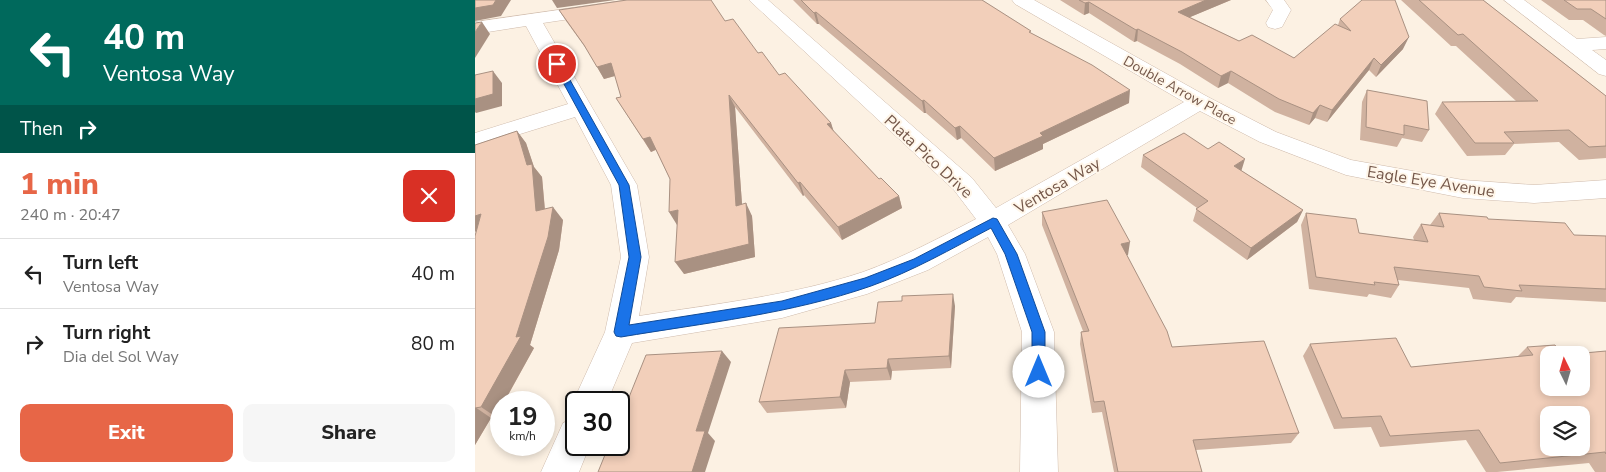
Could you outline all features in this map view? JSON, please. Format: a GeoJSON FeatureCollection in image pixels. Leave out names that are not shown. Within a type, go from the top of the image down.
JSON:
{"type":"FeatureCollection","features":[{"type":"Feature","properties":{"kind":"street"},"geometry":{"type":"LineString","coordinates":[[475,28],[664,0]]}},
{"type":"Feature","properties":{"kind":"street","name":"Plata Pico Drive"},"geometry":{"type":"LineString","coordinates":[[757,0],[963,184],[993,222],[1011,254],[1038,332],[1039,472]]}},
{"type":"Feature","properties":{"kind":"street","name":"Double Arrow Place"},"geometry":{"type":"LineString","coordinates":[[1021,0],[1200,102],[1268,137],[1346,167]]}},
{"type":"Feature","properties":{"kind":"street"},"geometry":{"type":"LineString","coordinates":[[1275,0],[1282,10],[1275,23]]}},
{"type":"Feature","properties":{"kind":"street"},"geometry":{"type":"LineString","coordinates":[[1513,0],[1606,70]]}},
{"type":"Feature","properties":{"kind":"street"},"geometry":{"type":"LineString","coordinates":[[532,20],[624,185],[635,257],[621,332],[595,391]]}},
{"type":"Feature","properties":{"kind":"street"},"geometry":{"type":"LineString","coordinates":[[1572,45],[1606,43]]}},
{"type":"Feature","properties":{"kind":"street","name":"Ventosa Way"},"geometry":{"type":"LineString","coordinates":[[621,332],[782,306],[867,282],[918,262],[993,222],[1200,102]]}},
{"type":"Feature","properties":{"kind":"street"},"geometry":{"type":"LineString","coordinates":[[475,141],[582,107]]}},
{"type":"Feature","properties":{"kind":"street","name":"Eagle Eye Avenue"},"geometry":{"type":"LineString","coordinates":[[1346,167],[1463,189],[1534,194],[1606,189]]}},
{"type":"Feature","properties":{"kind":"street"},"geometry":{"type":"LineString","coordinates":[[560,472],[567,456]]}},
{"type":"Feature","properties":{"kind":"building"},"geometry":{"type":"Polygon","coordinates":[[[475,0],[496,0],[493,5],[475,8],[475,0]]]}},
{"type":"Feature","properties":{"kind":"building"},"geometry":{"type":"Polygon","coordinates":[[[627,0],[711,0],[725,21],[733,19],[758,53],[762,52],[779,75],[785,73],[831,123],[827,124],[879,179],[881,178],[899,196],[838,227],[800,182],[798,183],[729,95],[736,206],[746,203],[749,244],[675,262],[678,210],[669,212],[670,179],[650,137],[643,139],[616,98],[621,97],[611,63],[597,67],[559,10],[627,0]]]}},
{"type":"Feature","properties":{"kind":"building"},"geometry":{"type":"Polygon","coordinates":[[[801,0],[982,0],[1031,31],[1029,32],[1092,65],[1130,90],[1040,133],[1043,136],[994,158],[960,126],[955,128],[924,100],[922,101],[816,12],[814,13],[801,0]]]}},
{"type":"Feature","properties":{"kind":"building"},"geometry":{"type":"Polygon","coordinates":[[[1079,0],[1206,0],[1178,12],[1239,41],[1252,35],[1294,58],[1335,24],[1351,31],[1340,19],[1362,0],[1395,0],[1409,37],[1381,65],[1374,58],[1332,110],[1320,105],[1313,113],[1279,99],[1231,71],[1221,76],[1182,52],[1138,29],[1136,30],[1089,2],[1085,3],[1079,0]]]}},
{"type":"Feature","properties":{"kind":"building"},"geometry":{"type":"Polygon","coordinates":[[[1419,0],[1483,0],[1606,96],[1606,146],[1589,147],[1569,130],[1504,132],[1514,143],[1475,143],[1442,102],[1538,101],[1463,34],[1458,35],[1419,0]]]}},
{"type":"Feature","properties":{"kind":"building"},"geometry":{"type":"Polygon","coordinates":[[[1564,0],[1606,0],[1606,19],[1591,9],[1577,9],[1564,0]]]}},
{"type":"Feature","properties":{"kind":"building"},"geometry":{"type":"Polygon","coordinates":[[[482,22],[475,32],[475,23],[482,22]]]}},
{"type":"Feature","properties":{"kind":"building"},"geometry":{"type":"Polygon","coordinates":[[[493,71],[493,94],[475,99],[475,75],[493,71]]]}},
{"type":"Feature","properties":{"kind":"building"},"geometry":{"type":"Polygon","coordinates":[[[1367,90],[1427,101],[1429,130],[1404,125],[1404,135],[1366,127],[1367,90]]]}},
{"type":"Feature","properties":{"kind":"building"},"geometry":{"type":"Polygon","coordinates":[[[517,131],[527,165],[532,164],[536,211],[553,207],[548,237],[516,337],[521,336],[481,407],[475,408],[475,236],[481,214],[475,216],[475,145],[517,131]]]}},
{"type":"Feature","properties":{"kind":"building"},"geometry":{"type":"Polygon","coordinates":[[[1184,133],[1208,149],[1219,142],[1245,159],[1234,166],[1303,210],[1251,248],[1196,209],[1208,201],[1143,155],[1184,133]]]}},
{"type":"Feature","properties":{"kind":"building"},"geometry":{"type":"Polygon","coordinates":[[[1107,200],[1130,242],[1121,244],[1167,331],[1172,347],[1264,341],[1299,433],[1193,440],[1202,472],[1118,472],[1104,401],[1094,402],[1081,332],[1089,331],[1042,212],[1107,200]]]}},
{"type":"Feature","properties":{"kind":"building"},"geometry":{"type":"Polygon","coordinates":[[[1306,213],[1356,219],[1359,233],[1428,242],[1421,224],[1444,227],[1439,213],[1487,217],[1488,219],[1565,223],[1574,235],[1606,236],[1606,289],[1519,285],[1522,291],[1484,287],[1479,276],[1394,267],[1399,285],[1374,282],[1375,285],[1316,277],[1306,213]]]}},
{"type":"Feature","properties":{"kind":"building"},"geometry":{"type":"Polygon","coordinates":[[[953,294],[949,356],[888,359],[887,368],[845,370],[840,397],[759,402],[779,328],[875,323],[878,302],[902,301],[902,296],[953,294]]]}},
{"type":"Feature","properties":{"kind":"building"},"geometry":{"type":"Polygon","coordinates":[[[1396,338],[1411,367],[1533,355],[1527,347],[1540,346],[1540,396],[1590,396],[1590,352],[1606,351],[1606,454],[1605,452],[1590,454],[1590,406],[1540,406],[1540,456],[1567,456],[1500,463],[1479,430],[1390,436],[1381,416],[1342,418],[1310,344],[1396,338]]]}},
{"type":"Feature","properties":{"kind":"building"},"geometry":{"type":"Polygon","coordinates":[[[722,351],[696,431],[705,431],[692,472],[598,472],[605,456],[630,456],[630,395],[646,355],[722,351]]]}},
{"type":"Feature","properties":{"kind":"route"},"geometry":{"type":"LineString","coordinates":[[557,64],[624,185],[635,257],[621,332],[782,306],[867,282],[918,262],[993,222],[1011,254],[1038,332],[1039,372]]}}]}
